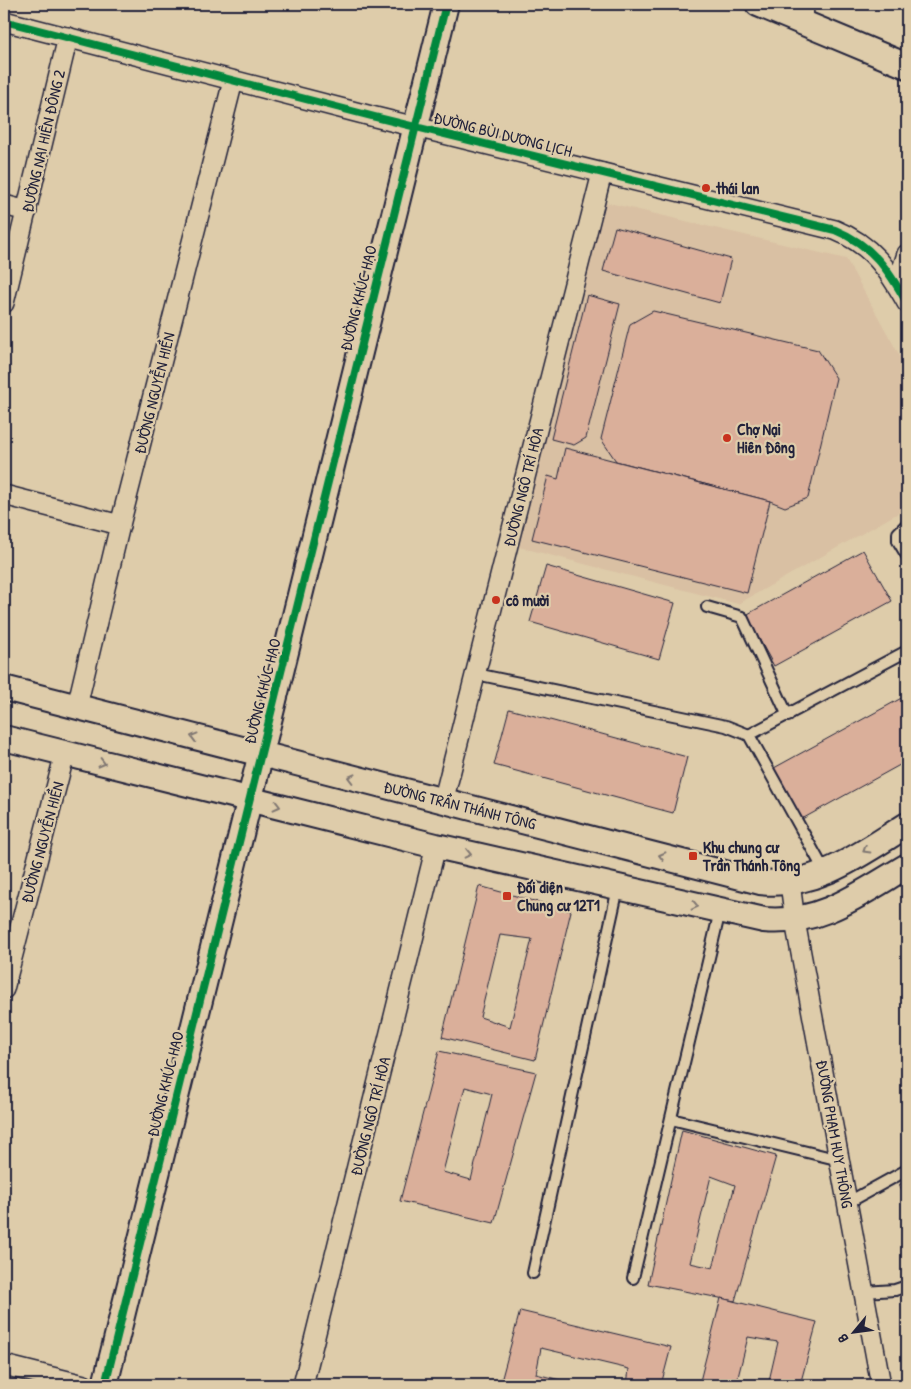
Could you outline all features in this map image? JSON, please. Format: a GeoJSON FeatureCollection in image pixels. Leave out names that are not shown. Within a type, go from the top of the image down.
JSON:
{"type":"FeatureCollection","features":[{"type":"Feature","properties":{"kind":"street","name":"ĐƯỜNG KHÚC HẠO"},"geometry":{"type":"LineString","coordinates":[[105,1385],[446,4]]}},
{"type":"Feature","properties":{"kind":"street"},"geometry":{"type":"LineString","coordinates":[[758,4],[803,13],[907,66]]}},
{"type":"Feature","properties":{"kind":"street","name":"ĐƯỜNG BÙI DƯƠNG LỊCH"},"geometry":{"type":"LineString","coordinates":[[4,21],[68,36],[233,81],[834,230],[853,238],[869,249],[884,265],[907,303]]}},
{"type":"Feature","properties":{"kind":"street","name":"ĐƯỜNG NẠI HIÊN ĐÔNG 2"},"geometry":{"type":"LineString","coordinates":[[4,303],[68,36]]}},
{"type":"Feature","properties":{"kind":"street","name":"ĐƯỜNG NGUYỄN HIỀN"},"geometry":{"type":"LineString","coordinates":[[77,706],[120,524],[233,81]]}},
{"type":"Feature","properties":{"kind":"street","name":"ĐƯỜNG NGÔ TRÍ HÒA"},"geometry":{"type":"LineString","coordinates":[[443,802],[602,173]]}},
{"type":"Feature","properties":{"kind":"street"},"geometry":{"type":"LineString","coordinates":[[4,205],[27,211]]}},
{"type":"Feature","properties":{"kind":"street"},"geometry":{"type":"LineString","coordinates":[[897,285],[907,254]]}},
{"type":"Feature","properties":{"kind":"street"},"geometry":{"type":"LineString","coordinates":[[4,495],[120,524]]}},
{"type":"Feature","properties":{"kind":"street","name":"ĐƯỜNG TRẦN THÁNH TÔNG"},"geometry":{"type":"LineString","coordinates":[[4,688],[760,882],[790,883],[826,873],[907,825]]}},
{"type":"Feature","properties":{"kind":"street"},"geometry":{"type":"LineString","coordinates":[[4,738],[436,846],[764,920],[795,921],[830,910],[907,866]]}},
{"type":"Feature","properties":{"kind":"street","name":"ĐƯỜNG NGUYỄN HIỀN"},"geometry":{"type":"LineString","coordinates":[[4,989],[11,929],[65,753]]}},
{"type":"Feature","properties":{"kind":"street","name":"ĐƯỜNG NGÔ TRÍ HÒA"},"geometry":{"type":"LineString","coordinates":[[303,1385],[436,846]]}},
{"type":"Feature","properties":{"kind":"street","name":"ĐƯỜNG PHẠM HUY THÔNG"},"geometry":{"type":"LineString","coordinates":[[790,883],[795,921],[881,1385]]}},
{"type":"Feature","properties":{"kind":"street"},"geometry":{"type":"LineString","coordinates":[[4,1365],[84,1385]]}},
{"type":"Feature","properties":{"kind":"lane"},"geometry":{"type":"LineString","coordinates":[[907,524],[898,532],[898,541],[907,556]]}},
{"type":"Feature","properties":{"kind":"lane"},"geometry":{"type":"LineString","coordinates":[[707,607],[742,616],[788,716]]}},
{"type":"Feature","properties":{"kind":"lane"},"geometry":{"type":"LineString","coordinates":[[749,735],[788,716],[907,651]]}},
{"type":"Feature","properties":{"kind":"lane"},"geometry":{"type":"LineString","coordinates":[[476,674],[726,726],[749,735],[826,873]]}},
{"type":"Feature","properties":{"kind":"lane"},"geometry":{"type":"LineString","coordinates":[[533,1273],[618,888]]}},
{"type":"Feature","properties":{"kind":"lane"},"geometry":{"type":"LineString","coordinates":[[632,1278],[720,911]]}},
{"type":"Feature","properties":{"kind":"lane"},"geometry":{"type":"LineString","coordinates":[[671,1119],[840,1160]]}},
{"type":"Feature","properties":{"kind":"lane"},"geometry":{"type":"LineString","coordinates":[[848,1203],[907,1170]]}},
{"type":"Feature","properties":{"kind":"lane"},"geometry":{"type":"LineString","coordinates":[[864,1292],[895,1290],[907,1286]]}},
{"type":"Feature","properties":{"kind":"shaded area","name":"Chợ Nại Hiên Đông"},"geometry":{"type":"Polygon","coordinates":[[[605,202],[846,259],[907,369],[907,508],[738,604],[519,547],[605,202]]]}},
{"type":"Feature","properties":{"kind":"building"},"geometry":{"type":"Polygon","coordinates":[[[615,227],[731,259],[720,303],[603,271],[615,227]]]}},
{"type":"Feature","properties":{"kind":"building"},"geometry":{"type":"Polygon","coordinates":[[[587,295],[620,304],[586,438],[574,445],[551,439],[587,295]]]}},
{"type":"Feature","properties":{"kind":"building"},"geometry":{"type":"Polygon","coordinates":[[[653,311],[818,350],[836,378],[808,498],[785,507],[770,501],[616,461],[601,439],[630,324],[653,311]]]}},
{"type":"Feature","properties":{"kind":"building"},"geometry":{"type":"Polygon","coordinates":[[[565,448],[770,501],[747,593],[532,539],[548,476],[558,479],[565,448]]]}},
{"type":"Feature","properties":{"kind":"building"},"geometry":{"type":"Polygon","coordinates":[[[863,550],[892,601],[774,666],[746,615],[863,550]]]}},
{"type":"Feature","properties":{"kind":"building"},"geometry":{"type":"Polygon","coordinates":[[[546,566],[675,603],[659,659],[530,622],[546,566]]]}},
{"type":"Feature","properties":{"kind":"building"},"geometry":{"type":"Polygon","coordinates":[[[907,695],[907,761],[802,819],[774,768],[907,695]]]}},
{"type":"Feature","properties":{"kind":"building"},"geometry":{"type":"Polygon","coordinates":[[[509,709],[687,757],[673,813],[494,765],[509,709]]]}},
{"type":"Feature","properties":{"kind":"building"},"geometry":{"type":"Polygon","coordinates":[[[479,886],[571,911],[535,1060],[442,1037],[479,886]],[[500,935],[480,1017],[510,1027],[532,939],[500,935]]]}},
{"type":"Feature","properties":{"kind":"building"},"geometry":{"type":"Polygon","coordinates":[[[439,1051],[536,1072],[494,1223],[400,1201],[439,1051]],[[465,1087],[443,1172],[471,1180],[492,1094],[465,1087]]]}},
{"type":"Feature","properties":{"kind":"building"},"geometry":{"type":"Polygon","coordinates":[[[682,1130],[776,1156],[735,1301],[648,1284],[682,1130]],[[711,1176],[690,1263],[713,1268],[735,1185],[711,1176]]]}},
{"type":"Feature","properties":{"kind":"building"},"geometry":{"type":"Polygon","coordinates":[[[907,1180],[907,1200],[899,1185],[907,1180]]]}},
{"type":"Feature","properties":{"kind":"building"},"geometry":{"type":"Polygon","coordinates":[[[721,1298],[817,1322],[800,1385],[768,1385],[778,1342],[748,1337],[736,1385],[699,1385],[721,1298]]]}},
{"type":"Feature","properties":{"kind":"building"},"geometry":{"type":"Polygon","coordinates":[[[520,1311],[671,1347],[661,1385],[627,1385],[629,1369],[541,1348],[536,1374],[580,1385],[500,1385],[520,1311]]]}},
{"type":"Feature","properties":{"kind":"cycle path"},"geometry":{"type":"LineString","coordinates":[[105,1385],[446,4]]}},
{"type":"Feature","properties":{"kind":"cycle path"},"geometry":{"type":"LineString","coordinates":[[4,21],[375,117],[835,230],[859,243],[878,259],[893,279],[907,303]]}},
{"type":"Feature","properties":{"kind":"place","name":"thái lan"},"geometry":{"type":"Point","coordinates":[706,188]}},
{"type":"Feature","properties":{"kind":"place","name":"Chợ Nại Hiên Đông"},"geometry":{"type":"Point","coordinates":[727,438]}},
{"type":"Feature","properties":{"kind":"place","name":"cô mười"},"geometry":{"type":"Point","coordinates":[496,600]}},
{"type":"Feature","properties":{"kind":"place","name":"Khu chung cư Trần Thánh Tông"},"geometry":{"type":"Point","coordinates":[693,856]}},
{"type":"Feature","properties":{"kind":"place","name":"Đối diện Chung cư 12T1"},"geometry":{"type":"Point","coordinates":[507,896]}}]}
